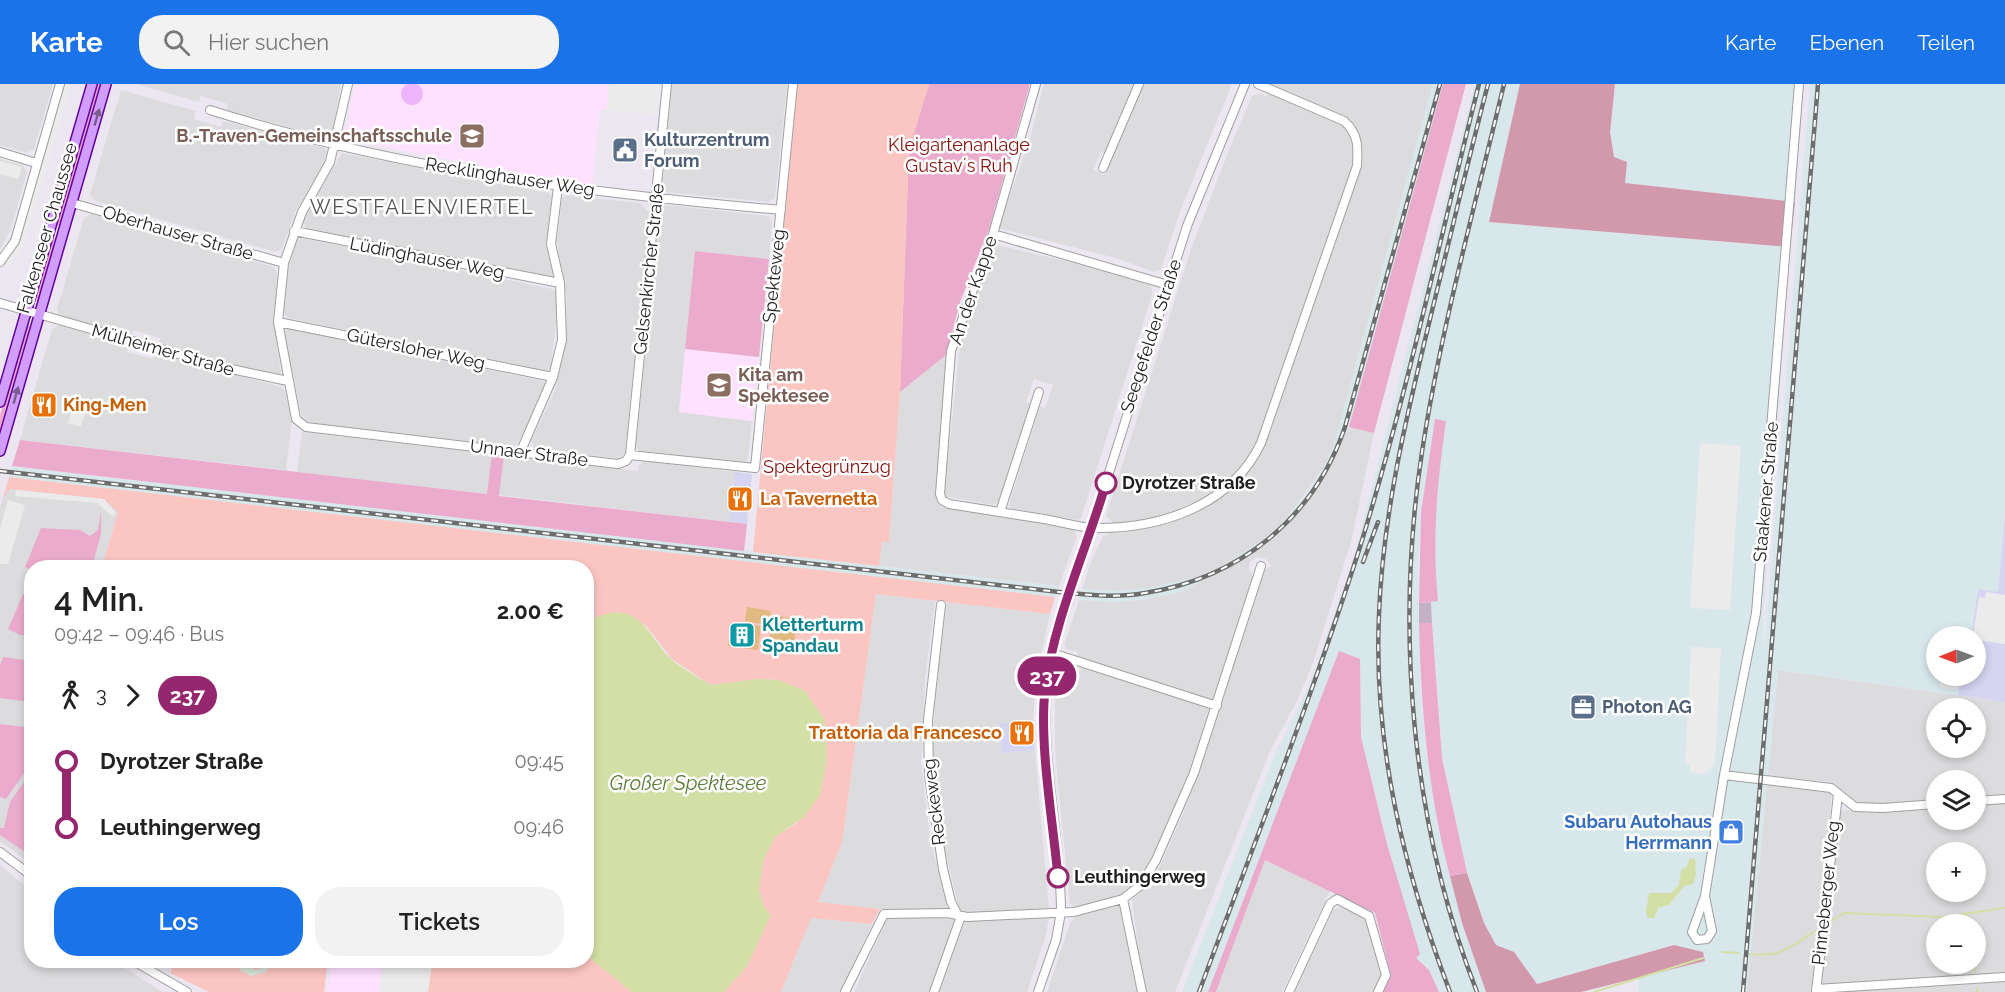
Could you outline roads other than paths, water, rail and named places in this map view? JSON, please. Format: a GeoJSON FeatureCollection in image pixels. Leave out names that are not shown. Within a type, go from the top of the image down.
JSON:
{"type":"FeatureCollection","features":[{"type":"Feature","properties":{"kind":"main road","name":"Falkenseer Chaussee"},"geometry":{"type":"LineString","coordinates":[[0,402],[92,84]]}},
{"type":"Feature","properties":{"kind":"main road","name":"Falkenseer Chaussee"},"geometry":{"type":"LineString","coordinates":[[0,451],[106,84]]}},
{"type":"Feature","properties":{"kind":"street"},"geometry":{"type":"LineString","coordinates":[[0,262],[15,241],[60,84]]}},
{"type":"Feature","properties":{"kind":"street"},"geometry":{"type":"LineString","coordinates":[[288,381],[278,322],[284,263],[294,231],[308,200],[327,171],[348,84]]}},
{"type":"Feature","properties":{"kind":"street","name":"Gelsenkircher Straße"},"geometry":{"type":"LineString","coordinates":[[630,455],[667,84]]}},
{"type":"Feature","properties":{"kind":"street","name":"Spekteweg"},"geometry":{"type":"LineString","coordinates":[[755,468],[793,84]]}},
{"type":"Feature","properties":{"kind":"street","name":"An der Kappe"},"geometry":{"type":"LineString","coordinates":[[1000,512],[942,501],[940,494],[951,351],[993,234],[1036,84]]}},
{"type":"Feature","properties":{"kind":"street"},"geometry":{"type":"LineString","coordinates":[[1103,168],[1139,84]]}},
{"type":"Feature","properties":{"kind":"street","name":"Seegefelder Straße"},"geometry":{"type":"LineString","coordinates":[[1038,992],[1056,940],[1061,912],[1044,724],[1045,691],[1052,653],[1187,226],[1245,84]]}},
{"type":"Feature","properties":{"kind":"street"},"geometry":{"type":"LineString","coordinates":[[1039,392],[1000,512],[1092,528],[1136,527],[1192,509],[1211,500],[1242,474],[1254,458],[1357,166],[1358,153],[1353,131],[1344,121],[1258,84]]}},
{"type":"Feature","properties":{"kind":"street","name":"Staakener Straße"},"geometry":{"type":"LineString","coordinates":[[1705,896],[1712,931],[1707,939],[1697,940],[1692,932],[1705,896],[1724,775],[1755,613],[1799,84]]}},
{"type":"Feature","properties":{"kind":"street","name":"Recklinghauser Weg"},"geometry":{"type":"LineString","coordinates":[[210,110],[335,144],[442,167],[558,187],[781,210]]}},
{"type":"Feature","properties":{"kind":"street"},"geometry":{"type":"LineString","coordinates":[[0,152],[36,163]]}},
{"type":"Feature","properties":{"kind":"street"},"geometry":{"type":"LineString","coordinates":[[520,453],[554,377],[562,340],[560,284],[551,244],[558,187]]}},
{"type":"Feature","properties":{"kind":"street","name":"Oberhauser Straße"},"geometry":{"type":"LineString","coordinates":[[72,203],[284,263]]}},
{"type":"Feature","properties":{"kind":"street","name":"Lüdinghauser Weg"},"geometry":{"type":"LineString","coordinates":[[294,231],[560,284]]}},
{"type":"Feature","properties":{"kind":"street"},"geometry":{"type":"LineString","coordinates":[[993,234],[1168,285]]}},
{"type":"Feature","properties":{"kind":"street","name":"Mülheimer Straße"},"geometry":{"type":"LineString","coordinates":[[0,303],[231,369],[288,381]]}},
{"type":"Feature","properties":{"kind":"street","name":"Gütersloher Weg"},"geometry":{"type":"LineString","coordinates":[[278,322],[554,377]]}},
{"type":"Feature","properties":{"kind":"street","name":"Unnaer Straße"},"geometry":{"type":"LineString","coordinates":[[288,381],[296,419],[306,427],[618,464],[626,461],[630,455],[755,468]]}},
{"type":"Feature","properties":{"kind":"street"},"geometry":{"type":"LineString","coordinates":[[845,992],[884,914],[948,913],[959,916],[1074,912],[1123,899],[1141,885],[1156,860],[1194,773],[1261,566]]}},
{"type":"Feature","properties":{"kind":"street","name":"Reckeweg"},"geometry":{"type":"LineString","coordinates":[[940,605],[928,720],[929,776],[943,869],[951,902],[959,916]]}},
{"type":"Feature","properties":{"kind":"street"},"geometry":{"type":"LineString","coordinates":[[1052,653],[1217,706]]}},
{"type":"Feature","properties":{"kind":"street"},"geometry":{"type":"LineString","coordinates":[[1724,775],[1831,788],[1848,804],[1866,808],[1926,805]]}},
{"type":"Feature","properties":{"kind":"street","name":"Pinneberger Weg"},"geometry":{"type":"LineString","coordinates":[[1816,990],[1838,794]]}},
{"type":"Feature","properties":{"kind":"street"},"geometry":{"type":"LineString","coordinates":[[1986,800],[2005,799]]}},
{"type":"Feature","properties":{"kind":"street"},"geometry":{"type":"LineString","coordinates":[[0,852],[24,870]]}},
{"type":"Feature","properties":{"kind":"street"},"geometry":{"type":"LineString","coordinates":[[1123,899],[1142,992]]}},
{"type":"Feature","properties":{"kind":"street"},"geometry":{"type":"LineString","coordinates":[[1289,992],[1330,904],[1337,899],[1369,916],[1386,975],[1378,992]]}},
{"type":"Feature","properties":{"kind":"street"},"geometry":{"type":"LineString","coordinates":[[934,992],[960,922],[959,916]]}},
{"type":"Feature","properties":{"kind":"street"},"geometry":{"type":"LineString","coordinates":[[146,968],[188,992]]}},
{"type":"Feature","properties":{"kind":"street"},"geometry":{"type":"LineString","coordinates":[[1816,990],[2005,977]]}},
{"type":"Feature","properties":{"kind":"water","name":"Großer Spektesee"},"geometry":{"type":"Polygon","coordinates":[[[610,613],[631,616],[646,627],[671,659],[711,685],[757,679],[779,680],[805,691],[825,720],[827,759],[820,795],[804,817],[775,837],[763,861],[759,890],[764,907],[771,915],[747,966],[724,992],[632,992],[594,962],[594,618],[610,613]]]}},
{"type":"Feature","properties":{"kind":"water"},"geometry":{"type":"Polygon","coordinates":[[[1690,858],[1695,859],[1696,875],[1693,884],[1684,886],[1669,905],[1658,908],[1654,918],[1648,918],[1646,912],[1649,893],[1671,893],[1679,885],[1681,870],[1687,866],[1690,858]]]}},
{"type":"Feature","properties":{"kind":"waterway"},"geometry":{"type":"LineString","coordinates":[[1833,920],[1844,913],[1942,917],[2005,908]]}},
{"type":"Feature","properties":{"kind":"waterway"},"geometry":{"type":"LineString","coordinates":[[1750,954],[1778,953],[1815,931]]}},
{"type":"Feature","properties":{"kind":"waterway"},"geometry":{"type":"LineString","coordinates":[[1722,952],[1739,953]]}},
{"type":"Feature","properties":{"kind":"waterway"},"geometry":{"type":"LineString","coordinates":[[1594,992],[1703,958]]}},
{"type":"Feature","properties":{"kind":"railway"},"geometry":{"type":"LineString","coordinates":[[0,471],[1070,593],[1102,596],[1124,595],[1180,585],[1212,574],[1242,558],[1269,538],[1293,516],[1314,489],[1331,460],[1345,427],[1440,84]]}},
{"type":"Feature","properties":{"kind":"railway"},"geometry":{"type":"LineString","coordinates":[[1199,992],[1302,715],[1360,547],[1408,374],[1479,84]]}},
{"type":"Feature","properties":{"kind":"railway"},"geometry":{"type":"LineString","coordinates":[[1450,992],[1419,900],[1395,807],[1381,711],[1378,663],[1379,614],[1385,538],[1405,426],[1488,84]]}},
{"type":"Feature","properties":{"kind":"railway"},"geometry":{"type":"LineString","coordinates":[[1477,992],[1455,928],[1437,862],[1423,794],[1410,657],[1410,588],[1414,519],[1430,406],[1459,267],[1504,84]]}},
{"type":"Feature","properties":{"kind":"railway"},"geometry":{"type":"LineString","coordinates":[[1743,992],[1818,84]]}},
{"type":"Feature","properties":{"kind":"railway"},"geometry":{"type":"LineString","coordinates":[[1363,562],[1378,522]]}},
{"type":"Feature","properties":{"kind":"place","name":"B.-Traven-Gemeinschaftsschule"},"geometry":{"type":"Point","coordinates":[472,136]}},
{"type":"Feature","properties":{"kind":"place","name":"Kulturzentrum Forum"},"geometry":{"type":"Point","coordinates":[625,150]}},
{"type":"Feature","properties":{"kind":"place","name":"Kita am Spektesee"},"geometry":{"type":"Point","coordinates":[719,385]}},
{"type":"Feature","properties":{"kind":"place","name":"King-Men"},"geometry":{"type":"Point","coordinates":[44,405]}},
{"type":"Feature","properties":{"kind":"place","name":"Dyrotzer Straße"},"geometry":{"type":"Point","coordinates":[1106,483]}},
{"type":"Feature","properties":{"kind":"place","name":"La Tavernetta"},"geometry":{"type":"Point","coordinates":[740,499]}},
{"type":"Feature","properties":{"kind":"place","name":"Kletterturm Spandau"},"geometry":{"type":"Point","coordinates":[742,635]}},
{"type":"Feature","properties":{"kind":"place","name":"Photon AG"},"geometry":{"type":"Point","coordinates":[1583,707]}},
{"type":"Feature","properties":{"kind":"place","name":"Trattoria da Francesco"},"geometry":{"type":"Point","coordinates":[1022,733]}},
{"type":"Feature","properties":{"kind":"place","name":"Subaru Autohaus Herrmann"},"geometry":{"type":"Point","coordinates":[1731,832]}},
{"type":"Feature","properties":{"kind":"place","name":"Leuthingerweg"},"geometry":{"type":"Point","coordinates":[1058,877]}},
{"type":"Feature","properties":{"kind":"district","name":"WESTFALENVIERTEL"},"geometry":{"type":"Point","coordinates":[422,207]}},
{"type":"Feature","properties":{"kind":"park label","name":"Kleigartenanlage Gustav´s Ruh"},"geometry":{"type":"Point","coordinates":[959,155]}},
{"type":"Feature","properties":{"kind":"park label","name":"Spektegrünzug"},"geometry":{"type":"Point","coordinates":[827,467]}}]}
